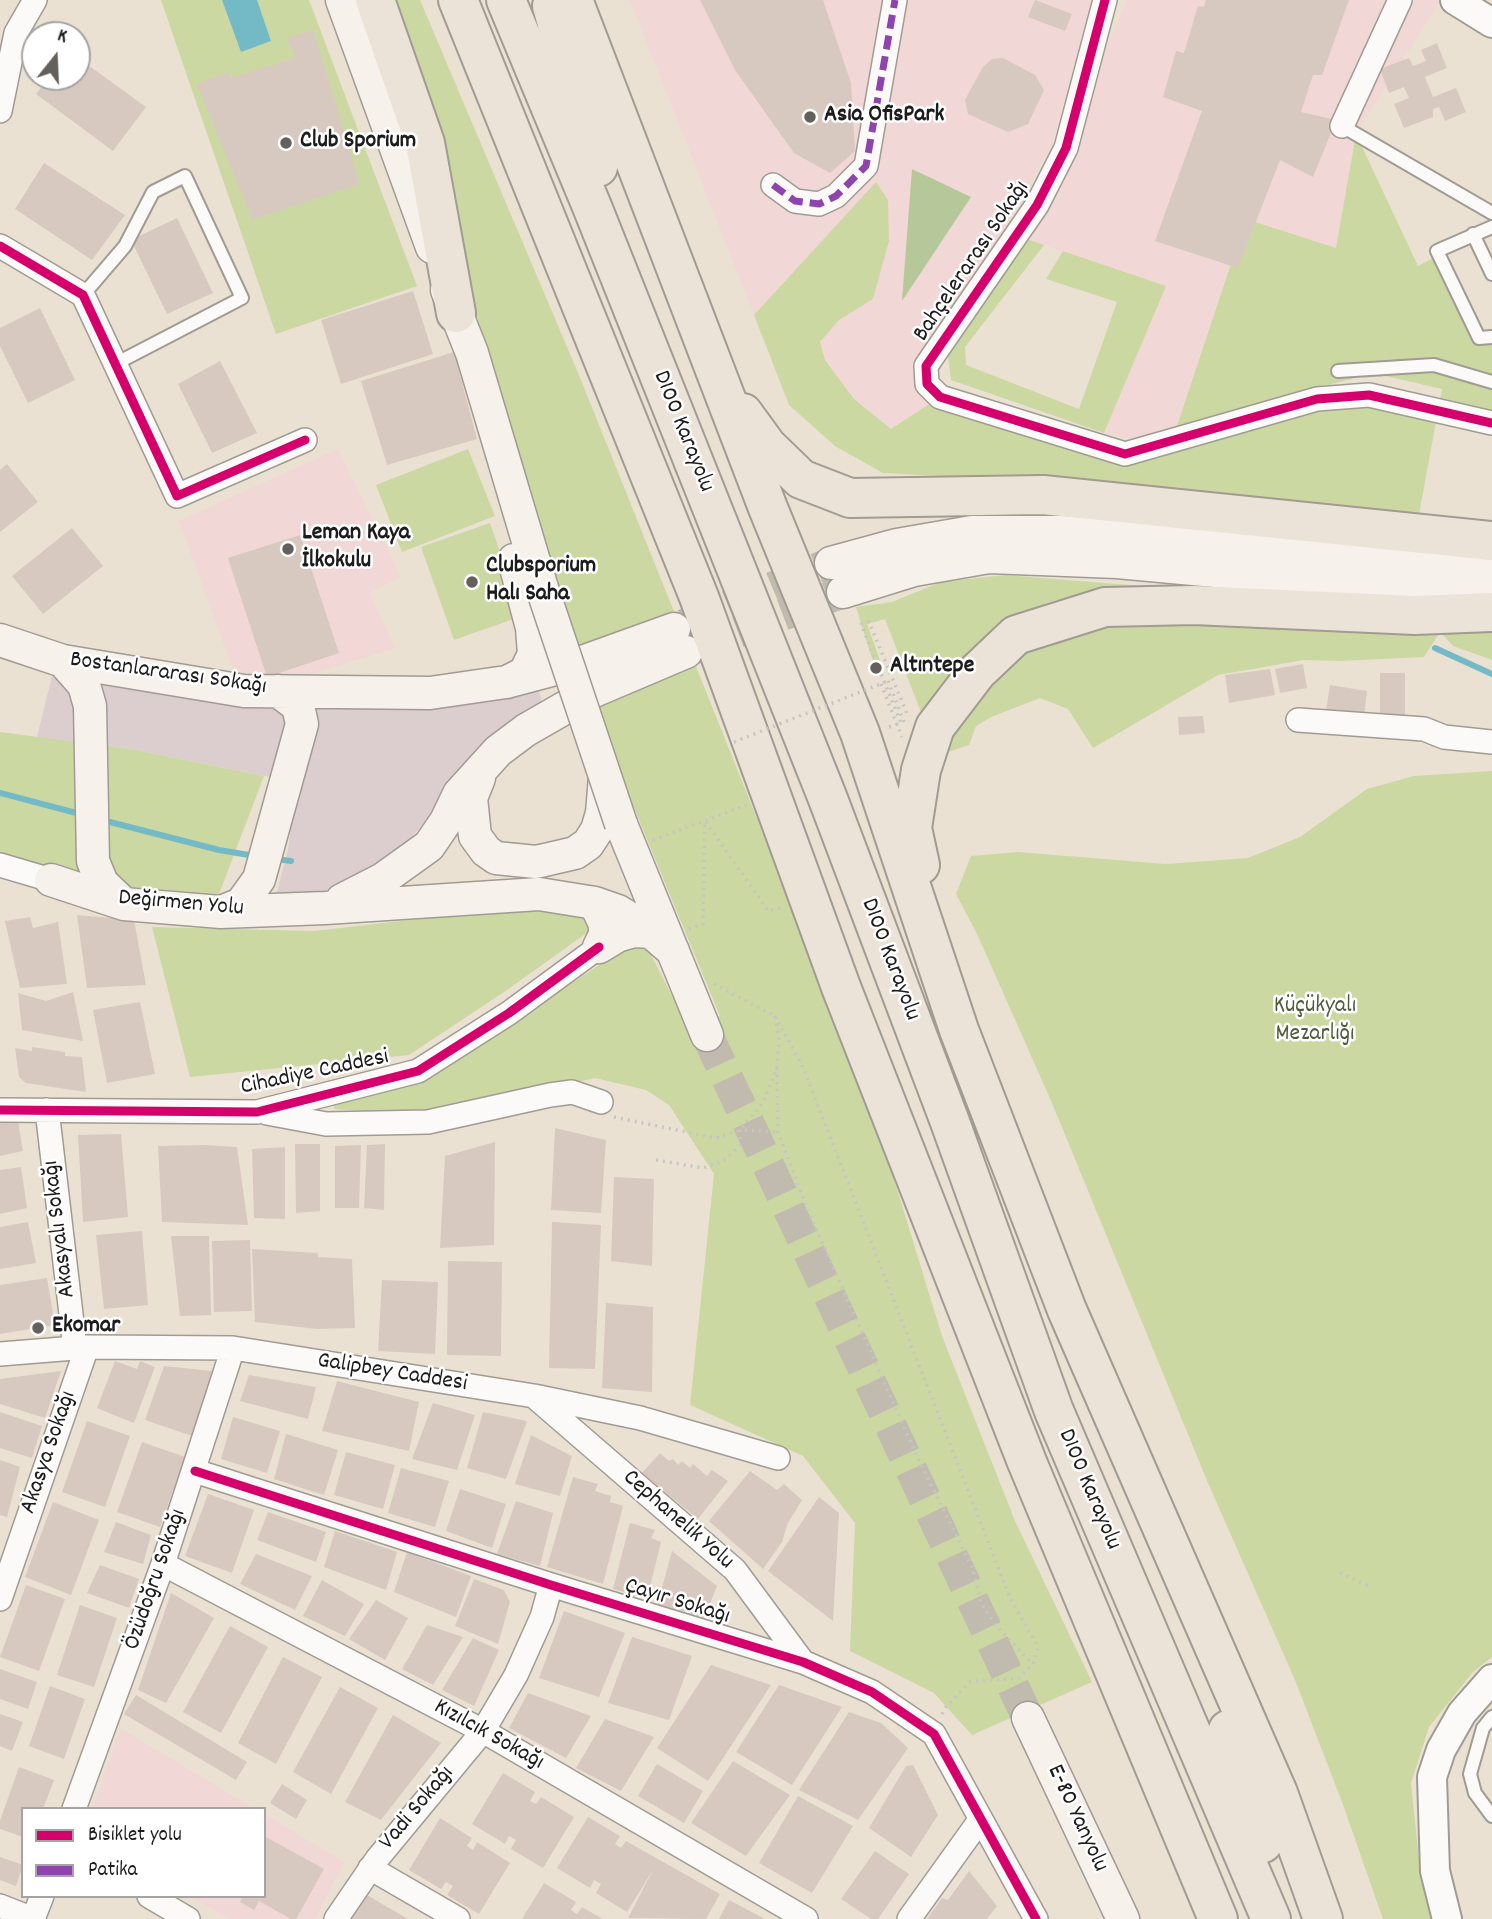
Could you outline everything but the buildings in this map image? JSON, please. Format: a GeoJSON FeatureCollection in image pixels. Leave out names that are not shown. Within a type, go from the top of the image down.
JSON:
{"type":"FeatureCollection","features":[{"type":"Feature","properties":{"kind":"highway"},"geometry":{"type":"LineString","coordinates":[[375,0],[425,143],[456,313]]}},
{"type":"Feature","properties":{"kind":"highway","name":"D100 Karayolu"},"geometry":{"type":"LineString","coordinates":[[458,0],[699,597],[841,987],[1002,1400],[1218,1919]]}},
{"type":"Feature","properties":{"kind":"highway","name":"D100 Karayolu"},"geometry":{"type":"LineString","coordinates":[[506,0],[650,351],[828,799],[950,1122],[1054,1411],[1271,1919]]}},
{"type":"Feature","properties":{"kind":"highway"},"geometry":{"type":"LineString","coordinates":[[568,0],[650,351]]}},
{"type":"Feature","properties":{"kind":"highway"},"geometry":{"type":"LineString","coordinates":[[568,0],[652,201],[715,374],[860,733],[959,1030],[1067,1310],[1278,1793],[1323,1919]]}},
{"type":"Feature","properties":{"kind":"highway"},"geometry":{"type":"LineString","coordinates":[[715,374],[767,446],[801,479],[850,498],[1043,495],[1492,541]]}},
{"type":"Feature","properties":{"kind":"highway"},"geometry":{"type":"LineString","coordinates":[[959,1030],[929,912],[912,828],[919,782],[935,727],[977,672],[1016,635],[1105,607],[1194,605],[1415,615],[1492,612]]}},
{"type":"Feature","properties":{"kind":"highway"},"geometry":{"type":"LineString","coordinates":[[1144,1487],[1222,1714],[1286,1919]]}},
{"type":"Feature","properties":{"kind":"main road"},"geometry":{"type":"LineString","coordinates":[[342,0],[472,353],[542,588],[605,777],[609,827],[707,1035]]}},
{"type":"Feature","properties":{"kind":"main road"},"geometry":{"type":"LineString","coordinates":[[490,411],[499,505],[532,628],[534,654],[525,673],[506,682]]}},
{"type":"Feature","properties":{"kind":"main road"},"geometry":{"type":"LineString","coordinates":[[831,563],[897,545],[960,534],[1011,532],[1062,532],[1320,555],[1492,560]]}},
{"type":"Feature","properties":{"kind":"main road"},"geometry":{"type":"LineString","coordinates":[[843,592],[914,570],[989,557],[1117,562],[1259,575],[1492,586]]}},
{"type":"Feature","properties":{"kind":"main road","name":"Bostanlararası Sokağı"},"geometry":{"type":"LineString","coordinates":[[0,640],[63,661],[244,691],[430,693],[506,682],[680,640],[526,730],[498,751]]}},
{"type":"Feature","properties":{"kind":"main road"},"geometry":{"type":"LineString","coordinates":[[63,661],[84,685],[90,706],[93,852],[102,883],[124,904]]}},
{"type":"Feature","properties":{"kind":"main road"},"geometry":{"type":"LineString","coordinates":[[90,706],[104,686],[135,673]]}},
{"type":"Feature","properties":{"kind":"main road"},"geometry":{"type":"LineString","coordinates":[[220,912],[240,904],[259,879],[302,724],[298,706],[278,691]]}},
{"type":"Feature","properties":{"kind":"main road"},"geometry":{"type":"LineString","coordinates":[[498,751],[478,780],[471,798],[475,836],[486,851],[496,858],[536,862],[575,853],[609,827]]}},
{"type":"Feature","properties":{"kind":"main road"},"geometry":{"type":"LineString","coordinates":[[325,908],[383,879],[429,846],[446,821],[459,794],[498,751]]}},
{"type":"Feature","properties":{"kind":"main road"},"geometry":{"type":"LineString","coordinates":[[51,880],[77,876],[93,852]]}},
{"type":"Feature","properties":{"kind":"main road","name":"Değirmen Yolu"},"geometry":{"type":"LineString","coordinates":[[51,880],[124,904],[220,912],[539,894],[595,903],[618,911],[664,940]]}},
{"type":"Feature","properties":{"kind":"main road"},"geometry":{"type":"LineString","coordinates":[[595,903],[605,924],[605,935],[599,947]]}},
{"type":"Feature","properties":{"kind":"main road"},"geometry":{"type":"LineString","coordinates":[[599,947],[617,936],[634,931],[664,940]]}},
{"type":"Feature","properties":{"kind":"main road","name":"E-80 Yanyolu"},"geometry":{"type":"LineString","coordinates":[[1028,1718],[1123,1919]]}},
{"type":"Feature","properties":{"kind":"street"},"geometry":{"type":"LineString","coordinates":[[0,111],[16,33],[35,0]]}},
{"type":"Feature","properties":{"kind":"street"},"geometry":{"type":"LineString","coordinates":[[774,185],[795,201],[819,204],[836,196],[866,166],[895,0]]}},
{"type":"Feature","properties":{"kind":"street","name":"Bahçelerarası Sokağı"},"geometry":{"type":"LineString","coordinates":[[1105,0],[1066,148],[1037,205],[926,366],[927,384],[940,397],[1125,454],[1317,399],[1369,395],[1492,423]]}},
{"type":"Feature","properties":{"kind":"street"},"geometry":{"type":"LineString","coordinates":[[1342,126],[1400,0]]}},
{"type":"Feature","properties":{"kind":"street"},"geometry":{"type":"LineString","coordinates":[[1455,0],[1492,23]]}},
{"type":"Feature","properties":{"kind":"street"},"geometry":{"type":"LineString","coordinates":[[0,246],[83,295],[177,496],[305,440]]}},
{"type":"Feature","properties":{"kind":"street"},"geometry":{"type":"LineString","coordinates":[[1298,720],[1424,729],[1444,737],[1492,741]]}},
{"type":"Feature","properties":{"kind":"street","name":"Değirmen Yolu"},"geometry":{"type":"LineString","coordinates":[[0,865],[51,880]]}},
{"type":"Feature","properties":{"kind":"street","name":"Cihadiye Caddesi"},"geometry":{"type":"LineString","coordinates":[[257,1112],[418,1071],[509,1013],[599,947]]}},
{"type":"Feature","properties":{"kind":"street","name":"Cihadiye Caddesi"},"geometry":{"type":"LineString","coordinates":[[0,1110],[257,1112],[326,1124],[428,1122],[572,1093],[608,1110]]}},
{"type":"Feature","properties":{"kind":"street","name":"Akasyalı Sokağı"},"geometry":{"type":"LineString","coordinates":[[47,1110],[81,1348]]}},
{"type":"Feature","properties":{"kind":"street","name":"Galipbey Caddesi"},"geometry":{"type":"LineString","coordinates":[[0,1354],[81,1348],[233,1348],[534,1396],[640,1418],[778,1458]]}},
{"type":"Feature","properties":{"kind":"street","name":"Akasya Sokağı"},"geometry":{"type":"LineString","coordinates":[[0,1599],[9,1542],[81,1348]]}},
{"type":"Feature","properties":{"kind":"street","name":"Özüdoğru Sokağı"},"geometry":{"type":"LineString","coordinates":[[75,1807],[163,1564],[233,1348]]}},
{"type":"Feature","properties":{"kind":"street","name":"Cephanelik Yolu"},"geometry":{"type":"LineString","coordinates":[[534,1396],[735,1570],[803,1662]]}},
{"type":"Feature","properties":{"kind":"street","name":"Çayır Sokağı"},"geometry":{"type":"LineString","coordinates":[[195,1471],[803,1662],[872,1692],[934,1734],[1036,1919]]}},
{"type":"Feature","properties":{"kind":"street","name":"Kızılcık Sokağı"},"geometry":{"type":"LineString","coordinates":[[163,1564],[483,1731],[806,1919]]}},
{"type":"Feature","properties":{"kind":"street","name":"Vadi Sokağı"},"geometry":{"type":"LineString","coordinates":[[336,1919],[370,1868],[483,1731],[516,1675],[542,1617],[551,1585]]}},
{"type":"Feature","properties":{"kind":"street"},"geometry":{"type":"LineString","coordinates":[[1447,1919],[1435,1871],[1432,1777],[1441,1750],[1462,1713],[1492,1679]]}},
{"type":"Feature","properties":{"kind":"street"},"geometry":{"type":"LineString","coordinates":[[909,1919],[980,1820]]}},
{"type":"Feature","properties":{"kind":"street"},"geometry":{"type":"LineString","coordinates":[[370,1868],[458,1919]]}},
{"type":"Feature","properties":{"kind":"street"},"geometry":{"type":"LineString","coordinates":[[0,1906],[33,1919],[41,1898]]}},
{"type":"Feature","properties":{"kind":"street"},"geometry":{"type":"LineString","coordinates":[[152,1898],[188,1919]]}},
{"type":"Feature","properties":{"kind":"lane"},"geometry":{"type":"LineString","coordinates":[[1342,126],[1492,213]]}},
{"type":"Feature","properties":{"kind":"lane"},"geometry":{"type":"LineString","coordinates":[[83,295],[125,246],[153,192],[185,176],[242,298],[115,364]]}},
{"type":"Feature","properties":{"kind":"lane"},"geometry":{"type":"LineString","coordinates":[[1492,227],[1437,251],[1479,338],[1492,337]]}},
{"type":"Feature","properties":{"kind":"lane"},"geometry":{"type":"LineString","coordinates":[[1474,234],[1492,274]]}},
{"type":"Feature","properties":{"kind":"lane"},"geometry":{"type":"LineString","coordinates":[[1338,371],[1434,365],[1492,382]]}},
{"type":"Feature","properties":{"kind":"lane"},"geometry":{"type":"LineString","coordinates":[[1492,1717],[1483,1728],[1470,1774],[1475,1793],[1492,1815]]}},
{"type":"Feature","properties":{"kind":"path"},"geometry":{"type":"LineString","coordinates":[[734,742],[881,684],[888,681],[905,722],[909,720],[869,622],[861,624],[880,671],[898,718]]}},
{"type":"Feature","properties":{"kind":"path"},"geometry":{"type":"LineString","coordinates":[[881,684],[893,715]]}},
{"type":"Feature","properties":{"kind":"path"},"geometry":{"type":"LineString","coordinates":[[668,835],[736,809]]}},
{"type":"Feature","properties":{"kind":"path"},"geometry":{"type":"LineString","coordinates":[[705,821],[768,911],[783,908]]}},
{"type":"Feature","properties":{"kind":"path"},"geometry":{"type":"LineString","coordinates":[[664,940],[703,924],[705,821]]}},
{"type":"Feature","properties":{"kind":"path"},"geometry":{"type":"LineString","coordinates":[[715,984],[775,1016],[802,1065],[1010,1598],[1038,1647],[1033,1664],[1018,1678],[970,1682],[944,1708],[934,1734]]}},
{"type":"Feature","properties":{"kind":"path"},"geometry":{"type":"LineString","coordinates":[[775,1016],[779,1039],[778,1132],[808,1213],[916,1454],[972,1567],[982,1605],[1000,1630],[1033,1664]]}},
{"type":"Feature","properties":{"kind":"path"},"geometry":{"type":"LineString","coordinates":[[656,1160],[703,1168],[724,1160],[740,1146],[740,1130],[763,1103],[777,1068]]}},
{"type":"Feature","properties":{"kind":"path"},"geometry":{"type":"LineString","coordinates":[[608,1110],[716,1138],[740,1130],[778,1132]]}},
{"type":"Feature","properties":{"kind":"path"},"geometry":{"type":"LineString","coordinates":[[1340,1573],[1369,1586]]}},
{"type":"Feature","properties":{"kind":"shaded area"},"geometry":{"type":"Polygon","coordinates":[[[630,0],[1092,0],[1052,145],[926,366],[945,398],[891,429],[854,399],[825,360],[820,342],[839,320],[873,299],[889,241],[876,182],[754,315],[630,0]]]}},
{"type":"Feature","properties":{"kind":"shaded area"},"geometry":{"type":"Polygon","coordinates":[[[1127,0],[1441,0],[1356,134],[1336,248],[1246,219],[1177,426],[1133,439],[1104,433],[1166,286],[1027,239],[1127,0]]]}},
{"type":"Feature","properties":{"kind":"shaded area","name":"Leman Kaya İlkokulu"},"geometry":{"type":"Polygon","coordinates":[[[338,449],[401,577],[369,593],[395,648],[288,681],[233,670],[179,521],[338,449]]]}},
{"type":"Feature","properties":{"kind":"shaded area"},"geometry":{"type":"Polygon","coordinates":[[[53,672],[123,679],[320,708],[439,704],[538,688],[544,709],[442,800],[393,860],[326,893],[275,899],[288,850],[297,779],[264,776],[131,749],[37,737],[53,672]]]}},
{"type":"Feature","properties":{"kind":"shaded area"},"geometry":{"type":"Polygon","coordinates":[[[120,1728],[252,1807],[93,1807],[120,1728]]]}},
{"type":"Feature","properties":{"kind":"shaded area"},"geometry":{"type":"Polygon","coordinates":[[[266,1815],[344,1862],[315,1919],[229,1919],[193,1898],[266,1898],[266,1815]]]}},
{"type":"Feature","properties":{"kind":"green space","name":"Club Sporium"},"geometry":{"type":"Polygon","coordinates":[[[161,0],[309,0],[417,286],[276,334],[161,0]]]}},
{"type":"Feature","properties":{"kind":"green space"},"geometry":{"type":"Polygon","coordinates":[[[387,0],[420,0],[581,380],[839,1023],[878,1127],[942,1336],[1015,1521],[1092,1682],[972,1735],[934,1693],[850,1651],[855,1523],[803,1456],[690,1405],[714,1174],[669,1105],[646,1090],[595,1078],[429,1115],[334,1109],[335,1100],[418,1083],[630,945],[649,951],[690,1031],[720,1016],[592,706],[480,332],[452,176],[387,0]]]}},
{"type":"Feature","properties":{"kind":"green space"},"geometry":{"type":"Polygon","coordinates":[[[1356,134],[1418,266],[1435,257],[1479,338],[1492,337],[1492,413],[1439,405],[1442,389],[1373,373],[1177,426],[1246,219],[1336,248],[1356,134]]]}},
{"type":"Feature","properties":{"kind":"green space"},"geometry":{"type":"Polygon","coordinates":[[[912,169],[971,197],[902,301],[912,169]]]}},
{"type":"Feature","properties":{"kind":"green space"},"geometry":{"type":"Polygon","coordinates":[[[876,182],[888,200],[889,241],[873,299],[839,320],[820,342],[825,360],[854,399],[891,429],[940,397],[1125,453],[1369,395],[1439,405],[1418,520],[1121,486],[883,473],[835,446],[789,405],[754,315],[876,182]]]}},
{"type":"Feature","properties":{"kind":"green space"},"geometry":{"type":"Polygon","coordinates":[[[1027,239],[1044,245],[965,347],[966,365],[1079,409],[1117,302],[1046,279],[1063,251],[1166,286],[1104,433],[951,380],[948,356],[1027,239]]]}},
{"type":"Feature","properties":{"kind":"green space","name":"Clubsporium Halı Saha"},"geometry":{"type":"Polygon","coordinates":[[[468,449],[495,516],[402,552],[376,485],[468,449]]]}},
{"type":"Feature","properties":{"kind":"green space","name":"Clubsporium Halı Saha"},"geometry":{"type":"Polygon","coordinates":[[[490,523],[522,616],[454,640],[421,547],[490,523]]]}},
{"type":"Feature","properties":{"kind":"green space"},"geometry":{"type":"Polygon","coordinates":[[[1005,575],[1229,593],[1098,590],[1047,603],[1019,618],[924,720],[885,619],[867,624],[881,663],[874,665],[856,607],[892,602],[941,582],[1005,575]]]}},
{"type":"Feature","properties":{"kind":"green space"},"geometry":{"type":"Polygon","coordinates":[[[1088,623],[1492,623],[1492,660],[1453,646],[1440,632],[1424,657],[1304,660],[1218,675],[1093,748],[1068,709],[1040,698],[991,717],[976,726],[969,745],[945,753],[962,711],[1035,643],[1088,623]]]}},
{"type":"Feature","properties":{"kind":"green space"},"geometry":{"type":"Polygon","coordinates":[[[0,732],[131,749],[264,776],[219,894],[107,885],[0,855],[0,732]]]}},
{"type":"Feature","properties":{"kind":"green space","name":"Küçükyalı Mezarlığı"},"geometry":{"type":"Polygon","coordinates":[[[1492,771],[1492,1657],[1472,1673],[1429,1727],[1411,1783],[1419,1860],[1436,1919],[1383,1919],[1295,1680],[1208,1483],[1052,1103],[977,934],[956,894],[971,856],[1018,852],[1165,864],[1248,858],[1300,837],[1367,789],[1414,776],[1492,771]]]}},
{"type":"Feature","properties":{"kind":"green space"},"geometry":{"type":"Polygon","coordinates":[[[532,906],[586,909],[595,927],[409,1055],[190,1077],[152,927],[314,931],[532,906]]]}},
{"type":"Feature","properties":{"kind":"water"},"geometry":{"type":"Polygon","coordinates":[[[222,0],[257,0],[271,41],[241,52],[222,0]]]}},
{"type":"Feature","properties":{"kind":"waterway"},"geometry":{"type":"LineString","coordinates":[[1435,648],[1492,674]]}},
{"type":"Feature","properties":{"kind":"waterway"},"geometry":{"type":"LineString","coordinates":[[0,793],[84,815]]}},
{"type":"Feature","properties":{"kind":"waterway"},"geometry":{"type":"LineString","coordinates":[[102,820],[219,850],[255,856]]}},
{"type":"Feature","properties":{"kind":"waterway"},"geometry":{"type":"LineString","coordinates":[[276,859],[291,861]]}},
{"type":"Feature","properties":{"kind":"tunnel"},"geometry":{"type":"LineString","coordinates":[[684,625],[831,563]]}},
{"type":"Feature","properties":{"kind":"tunnel"},"geometry":{"type":"LineString","coordinates":[[693,649],[843,592]]}},
{"type":"Feature","properties":{"kind":"tunnel"},"geometry":{"type":"LineString","coordinates":[[707,1035],[1028,1718]]}},
{"type":"Feature","properties":{"kind":"marked path"},"geometry":{"type":"LineString","coordinates":[[773,185],[795,201],[819,204],[836,196],[866,166],[895,0]]}},
{"type":"Feature","properties":{"kind":"cycle path"},"geometry":{"type":"LineString","coordinates":[[1105,0],[1066,148],[1037,205],[926,366],[927,384],[940,397],[1125,454],[1317,399],[1369,395],[1492,423]]}},
{"type":"Feature","properties":{"kind":"cycle path"},"geometry":{"type":"LineString","coordinates":[[0,246],[83,295],[177,496],[305,440]]}},
{"type":"Feature","properties":{"kind":"cycle path"},"geometry":{"type":"LineString","coordinates":[[0,1110],[257,1112],[418,1071],[509,1013],[599,947]]}},
{"type":"Feature","properties":{"kind":"cycle path"},"geometry":{"type":"LineString","coordinates":[[195,1471],[803,1662],[872,1692],[934,1734],[1036,1919]]}},
{"type":"Feature","properties":{"kind":"place","name":"Asia OfisPark"},"geometry":{"type":"Point","coordinates":[810,117]}},
{"type":"Feature","properties":{"kind":"place","name":"Club Sporium"},"geometry":{"type":"Point","coordinates":[286,143]}},
{"type":"Feature","properties":{"kind":"place","name":"Leman Kaya İlkokulu"},"geometry":{"type":"Point","coordinates":[288,549]}},
{"type":"Feature","properties":{"kind":"place","name":"Clubsporium Halı Saha"},"geometry":{"type":"Point","coordinates":[472,582]}},
{"type":"Feature","properties":{"kind":"place","name":"Altıntepe"},"geometry":{"type":"Point","coordinates":[876,668]}},
{"type":"Feature","properties":{"kind":"place","name":"Ekomar"},"geometry":{"type":"Point","coordinates":[38,1328]}}]}
